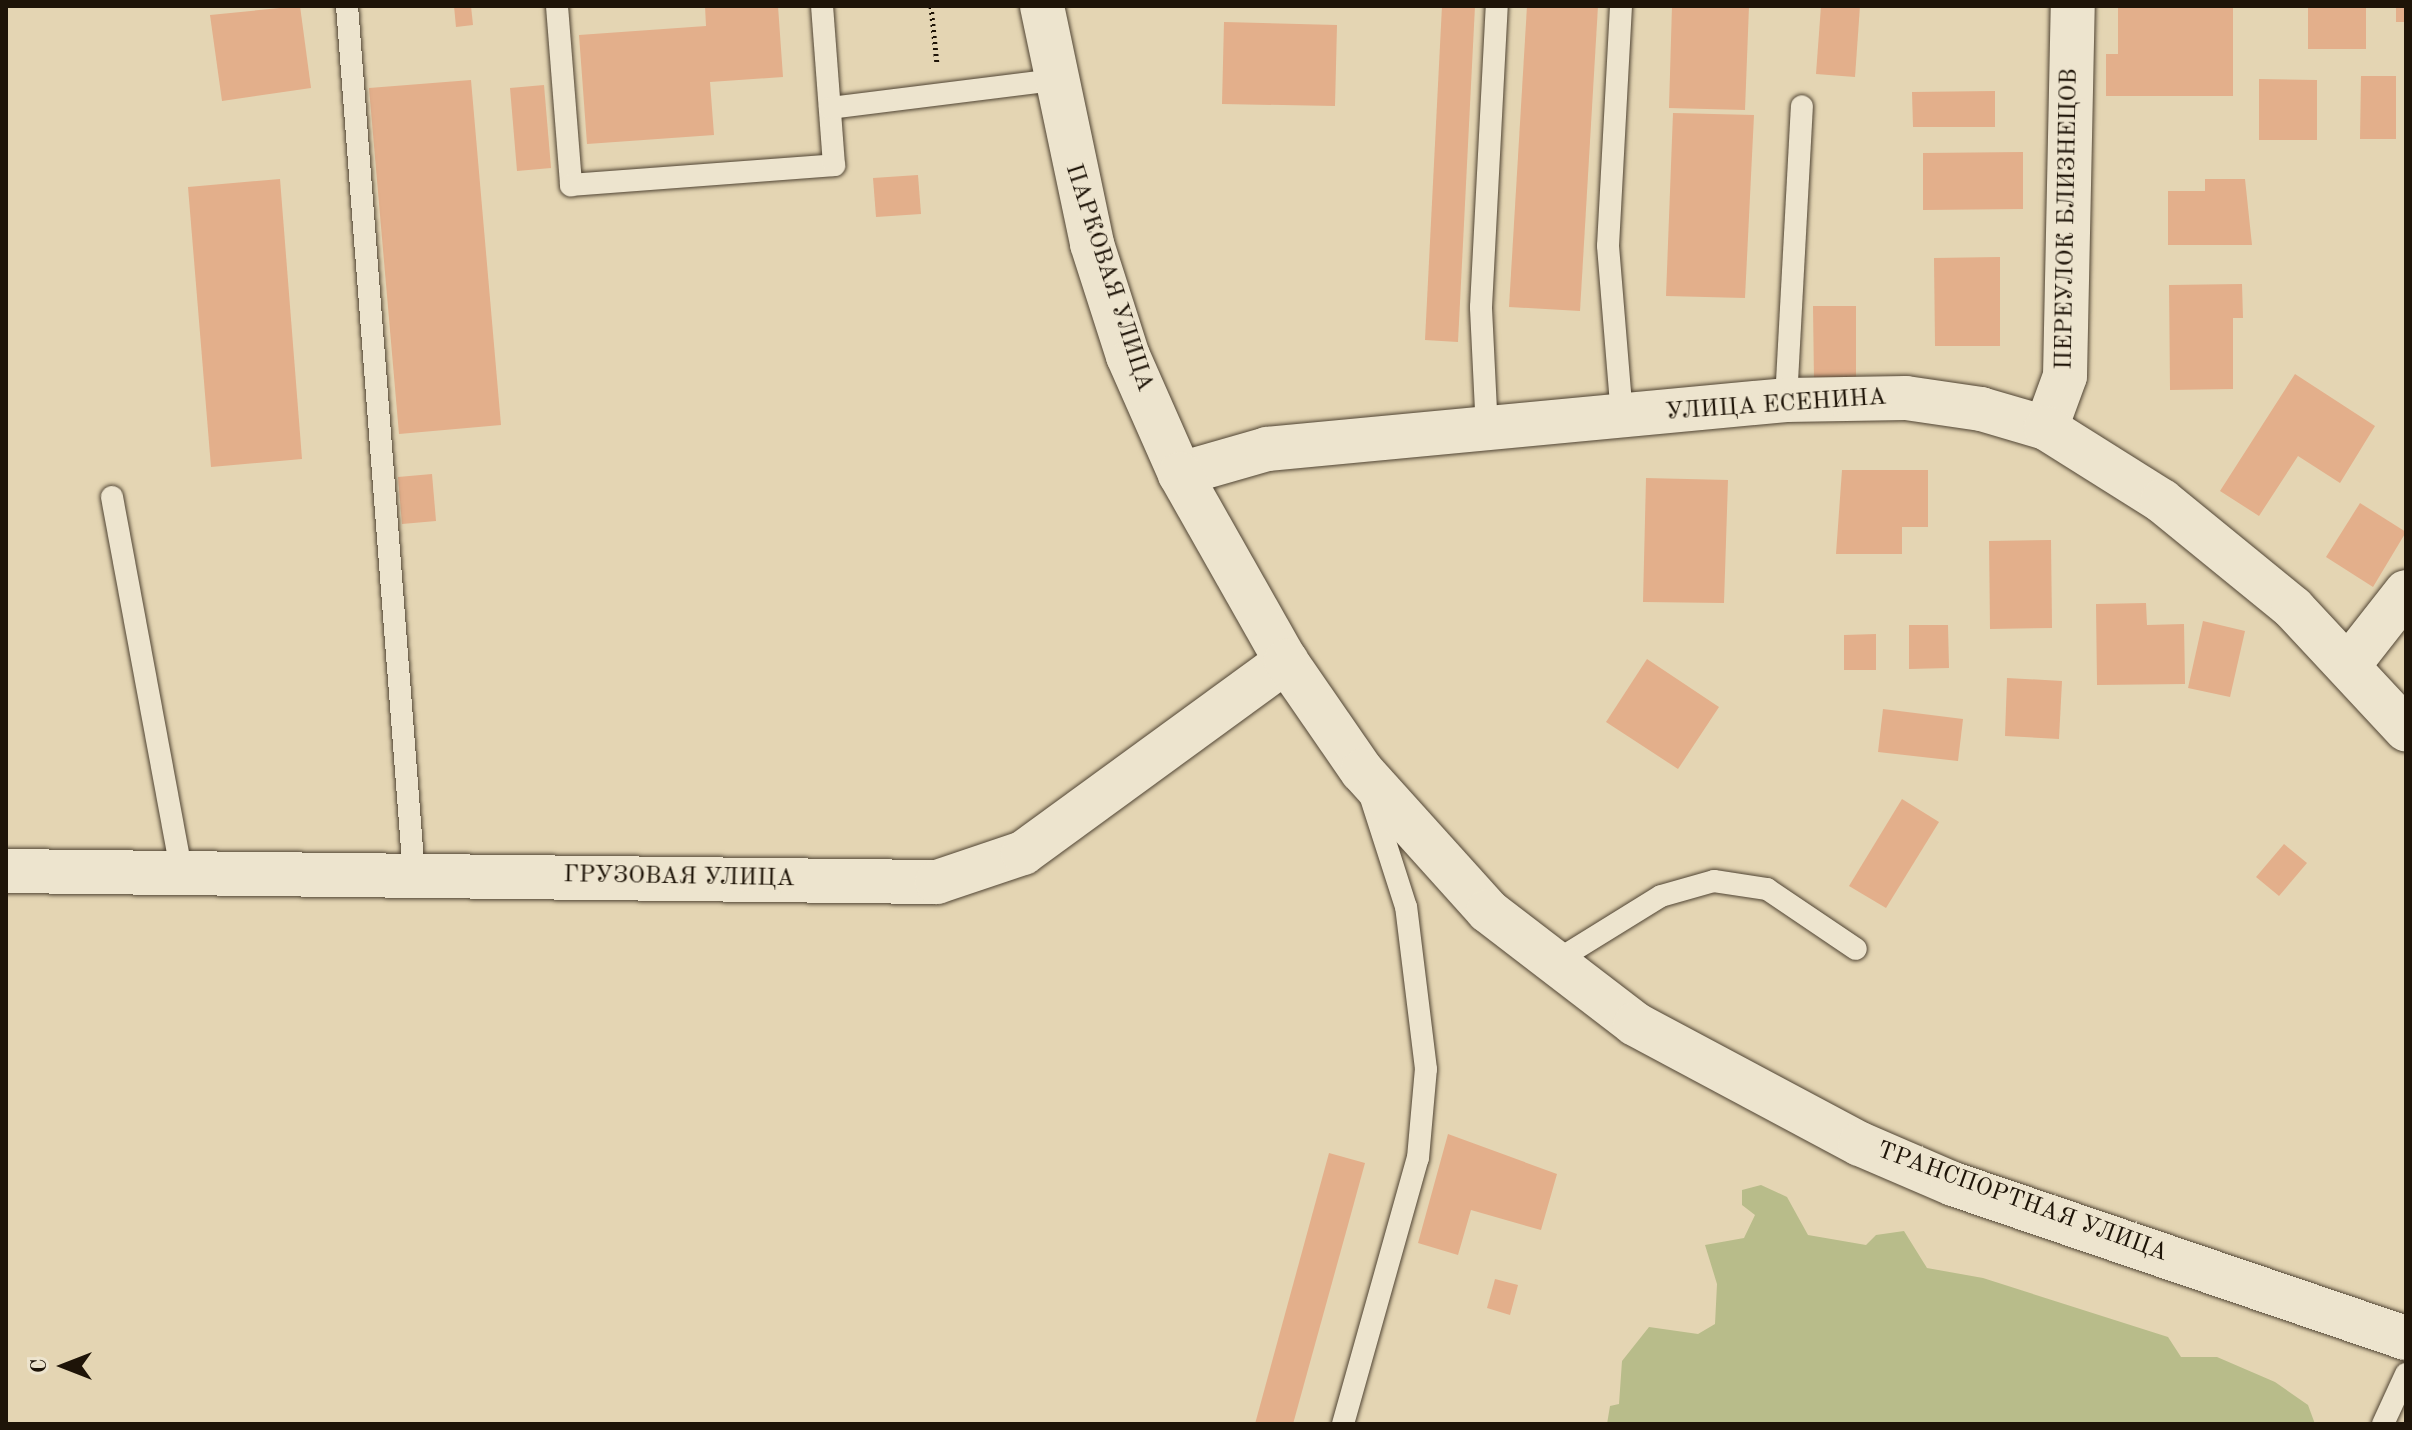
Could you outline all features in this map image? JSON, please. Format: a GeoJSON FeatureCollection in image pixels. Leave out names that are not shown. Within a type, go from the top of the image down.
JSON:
{"type":"FeatureCollection","features":[{"type":"Feature","properties":{"kind":"street","name":"ПАРКОВАЯ УЛИЦА"},"geometry":{"type":"LineString","coordinates":[[1042,6],[1054,80],[1092,244],[1128,356],[1180,474],[1286,661]]}},
{"type":"Feature","properties":{"kind":"street","name":"ПЕРЕУЛОК БЛИЗНЕЦОВ"},"geometry":{"type":"LineString","coordinates":[[2046,428],[2065,376],[2073,6]]}},
{"type":"Feature","properties":{"kind":"street","name":"УЛИЦА ЕСЕНИНА"},"geometry":{"type":"LineString","coordinates":[[1180,474],[1267,449],[1487,431],[1786,400],[1906,398],[2046,428],[2162,501],[2293,608],[2406,729]]}},
{"type":"Feature","properties":{"kind":"street"},"geometry":{"type":"LineString","coordinates":[[2348,666],[2406,592]]}},
{"type":"Feature","properties":{"kind":"street","name":"ГРУЗОВАЯ УЛИЦА"},"geometry":{"type":"LineString","coordinates":[[6,871],[181,870],[937,882],[1023,853],[1286,661]]}},
{"type":"Feature","properties":{"kind":"street","name":"ТРАНСПОРТНАЯ УЛИЦА"},"geometry":{"type":"LineString","coordinates":[[1286,661],[1362,771],[1426,848],[1551,964],[1690,1056],[1873,1150],[2406,1338]]}},
{"type":"Feature","properties":{"kind":"lane"},"geometry":{"type":"LineString","coordinates":[[347,6],[414,874]]}},
{"type":"Feature","properties":{"kind":"lane"},"geometry":{"type":"LineString","coordinates":[[557,6],[571,185],[834,165],[822,6]]}},
{"type":"Feature","properties":{"kind":"lane"},"geometry":{"type":"LineString","coordinates":[[1487,431],[1481,307],[1497,6]]}},
{"type":"Feature","properties":{"kind":"lane"},"geometry":{"type":"LineString","coordinates":[[1621,6],[1608,246],[1622,417]]}},
{"type":"Feature","properties":{"kind":"lane"},"geometry":{"type":"LineString","coordinates":[[830,108],[940,97],[1054,80]]}},
{"type":"Feature","properties":{"kind":"lane"},"geometry":{"type":"LineString","coordinates":[[1786,400],[1802,106]]}},
{"type":"Feature","properties":{"kind":"lane"},"geometry":{"type":"LineString","coordinates":[[112,497],[181,870]]}},
{"type":"Feature","properties":{"kind":"lane"},"geometry":{"type":"LineString","coordinates":[[1343,1424],[1418,1158],[1426,1069],[1406,907],[1362,771]]}},
{"type":"Feature","properties":{"kind":"lane"},"geometry":{"type":"LineString","coordinates":[[1551,964],[1661,896],[1714,881],[1767,889],[1856,949]]}},
{"type":"Feature","properties":{"kind":"lane"},"geometry":{"type":"LineString","coordinates":[[2383,1424],[2406,1374]]}},
{"type":"Feature","properties":{"kind":"path"},"geometry":{"type":"LineString","coordinates":[[931,6],[940,97]]}},
{"type":"Feature","properties":{"kind":"green space"},"geometry":{"type":"Polygon","coordinates":[[[1761,1185],[1787,1197],[1808,1235],[1866,1245],[1876,1235],[1904,1231],[1927,1268],[1983,1278],[2168,1337],[2181,1357],[2217,1357],[2275,1382],[2308,1405],[2315,1424],[1607,1424],[1610,1406],[1619,1404],[1622,1361],[1649,1327],[1698,1334],[1715,1324],[1717,1284],[1705,1245],[1744,1238],[1755,1215],[1742,1205],[1742,1190],[1761,1185]]]}},
{"type":"Feature","properties":{"kind":"building"},"geometry":{"type":"Polygon","coordinates":[[[300,6],[311,88],[222,101],[210,15],[300,6]]]}},
{"type":"Feature","properties":{"kind":"building"},"geometry":{"type":"Polygon","coordinates":[[[454,6],[471,6],[473,25],[456,27],[454,6]]]}},
{"type":"Feature","properties":{"kind":"building"},"geometry":{"type":"Polygon","coordinates":[[[705,6],[778,6],[783,77],[710,82],[714,135],[587,144],[579,35],[706,26],[705,6]]]}},
{"type":"Feature","properties":{"kind":"building"},"geometry":{"type":"Polygon","coordinates":[[[1442,6],[1475,6],[1458,342],[1425,340],[1442,6]]]}},
{"type":"Feature","properties":{"kind":"building"},"geometry":{"type":"Polygon","coordinates":[[[1527,6],[1598,6],[1580,311],[1509,307],[1527,6]]]}},
{"type":"Feature","properties":{"kind":"building"},"geometry":{"type":"Polygon","coordinates":[[[1672,6],[1749,6],[1745,110],[1669,108],[1672,6]]]}},
{"type":"Feature","properties":{"kind":"building"},"geometry":{"type":"Polygon","coordinates":[[[1821,6],[1860,6],[1855,77],[1816,74],[1821,6]]]}},
{"type":"Feature","properties":{"kind":"building"},"geometry":{"type":"Polygon","coordinates":[[[2118,6],[2233,6],[2233,96],[2106,96],[2106,54],[2118,54],[2118,6]]]}},
{"type":"Feature","properties":{"kind":"building"},"geometry":{"type":"Polygon","coordinates":[[[2308,6],[2366,6],[2366,49],[2308,49],[2308,6]]]}},
{"type":"Feature","properties":{"kind":"building"},"geometry":{"type":"Polygon","coordinates":[[[2396,6],[2406,6],[2406,22],[2396,22],[2396,6]]]}},
{"type":"Feature","properties":{"kind":"building"},"geometry":{"type":"Polygon","coordinates":[[[1224,22],[1337,25],[1335,106],[1222,104],[1224,22]]]}},
{"type":"Feature","properties":{"kind":"building"},"geometry":{"type":"Polygon","coordinates":[[[2361,76],[2396,76],[2396,139],[2360,139],[2361,76]]]}},
{"type":"Feature","properties":{"kind":"building"},"geometry":{"type":"Polygon","coordinates":[[[2259,79],[2317,80],[2317,140],[2259,140],[2259,79]]]}},
{"type":"Feature","properties":{"kind":"building"},"geometry":{"type":"Polygon","coordinates":[[[471,80],[501,425],[399,434],[369,88],[471,80]]]}},
{"type":"Feature","properties":{"kind":"building"},"geometry":{"type":"Polygon","coordinates":[[[544,85],[551,168],[517,171],[510,88],[544,85]]]}},
{"type":"Feature","properties":{"kind":"building"},"geometry":{"type":"Polygon","coordinates":[[[1995,91],[1995,127],[1913,127],[1912,92],[1995,91]]]}},
{"type":"Feature","properties":{"kind":"building"},"geometry":{"type":"Polygon","coordinates":[[[1673,113],[1754,115],[1745,298],[1666,296],[1673,113]]]}},
{"type":"Feature","properties":{"kind":"building"},"geometry":{"type":"Polygon","coordinates":[[[2023,152],[2023,209],[1923,210],[1923,153],[2023,152]]]}},
{"type":"Feature","properties":{"kind":"building"},"geometry":{"type":"Polygon","coordinates":[[[918,175],[921,214],[876,217],[873,178],[918,175]]]}},
{"type":"Feature","properties":{"kind":"building"},"geometry":{"type":"Polygon","coordinates":[[[280,179],[302,459],[211,467],[188,187],[280,179]]]}},
{"type":"Feature","properties":{"kind":"building"},"geometry":{"type":"Polygon","coordinates":[[[2205,179],[2245,179],[2252,245],[2168,245],[2168,191],[2205,191],[2205,179]]]}},
{"type":"Feature","properties":{"kind":"building"},"geometry":{"type":"Polygon","coordinates":[[[2000,257],[2000,346],[1935,346],[1934,258],[2000,257]]]}},
{"type":"Feature","properties":{"kind":"building"},"geometry":{"type":"Polygon","coordinates":[[[2242,284],[2243,318],[2233,318],[2233,389],[2170,390],[2169,285],[2242,284]]]}},
{"type":"Feature","properties":{"kind":"building"},"geometry":{"type":"Polygon","coordinates":[[[1813,306],[1856,306],[1856,382],[1814,382],[1813,306]]]}},
{"type":"Feature","properties":{"kind":"building"},"geometry":{"type":"Polygon","coordinates":[[[2295,374],[2375,426],[2340,483],[2298,456],[2259,516],[2220,491],[2295,374]]]}},
{"type":"Feature","properties":{"kind":"building"},"geometry":{"type":"Polygon","coordinates":[[[1842,470],[1928,470],[1928,527],[1902,527],[1902,554],[1836,554],[1842,470]]]}},
{"type":"Feature","properties":{"kind":"building"},"geometry":{"type":"Polygon","coordinates":[[[432,474],[436,521],[402,524],[398,477],[432,474]]]}},
{"type":"Feature","properties":{"kind":"building"},"geometry":{"type":"Polygon","coordinates":[[[1646,478],[1728,480],[1724,603],[1643,602],[1646,478]]]}},
{"type":"Feature","properties":{"kind":"building"},"geometry":{"type":"Polygon","coordinates":[[[2360,503],[2406,532],[2373,587],[2326,557],[2360,503]]]}},
{"type":"Feature","properties":{"kind":"building"},"geometry":{"type":"Polygon","coordinates":[[[2051,540],[2052,628],[1990,629],[1989,541],[2051,540]]]}},
{"type":"Feature","properties":{"kind":"building"},"geometry":{"type":"Polygon","coordinates":[[[2146,603],[2147,625],[2184,624],[2185,684],[2097,685],[2096,604],[2146,603]]]}},
{"type":"Feature","properties":{"kind":"building"},"geometry":{"type":"Polygon","coordinates":[[[2203,621],[2245,631],[2230,697],[2188,688],[2203,621]]]}},
{"type":"Feature","properties":{"kind":"building"},"geometry":{"type":"Polygon","coordinates":[[[1909,625],[1948,625],[1949,668],[1909,669],[1909,625]]]}},
{"type":"Feature","properties":{"kind":"building"},"geometry":{"type":"Polygon","coordinates":[[[1876,634],[1876,670],[1844,670],[1844,635],[1876,634]]]}},
{"type":"Feature","properties":{"kind":"building"},"geometry":{"type":"Polygon","coordinates":[[[1647,659],[1719,707],[1678,769],[1606,722],[1647,659]]]}},
{"type":"Feature","properties":{"kind":"building"},"geometry":{"type":"Polygon","coordinates":[[[2007,678],[2062,681],[2059,739],[2005,736],[2007,678]]]}},
{"type":"Feature","properties":{"kind":"building"},"geometry":{"type":"Polygon","coordinates":[[[1883,709],[1963,719],[1958,761],[1878,752],[1883,709]]]}},
{"type":"Feature","properties":{"kind":"building"},"geometry":{"type":"Polygon","coordinates":[[[1902,799],[1939,822],[1886,908],[1849,886],[1902,799]]]}},
{"type":"Feature","properties":{"kind":"building"},"geometry":{"type":"Polygon","coordinates":[[[2284,844],[2307,863],[2279,896],[2256,877],[2284,844]]]}},
{"type":"Feature","properties":{"kind":"building"},"geometry":{"type":"Polygon","coordinates":[[[1448,1134],[1557,1174],[1541,1230],[1471,1210],[1458,1255],[1418,1243],[1448,1134]]]}},
{"type":"Feature","properties":{"kind":"building"},"geometry":{"type":"Polygon","coordinates":[[[1329,1153],[1365,1163],[1293,1424],[1255,1424],[1329,1153]]]}},
{"type":"Feature","properties":{"kind":"building"},"geometry":{"type":"Polygon","coordinates":[[[1495,1279],[1518,1285],[1510,1315],[1487,1308],[1495,1279]]]}}]}
